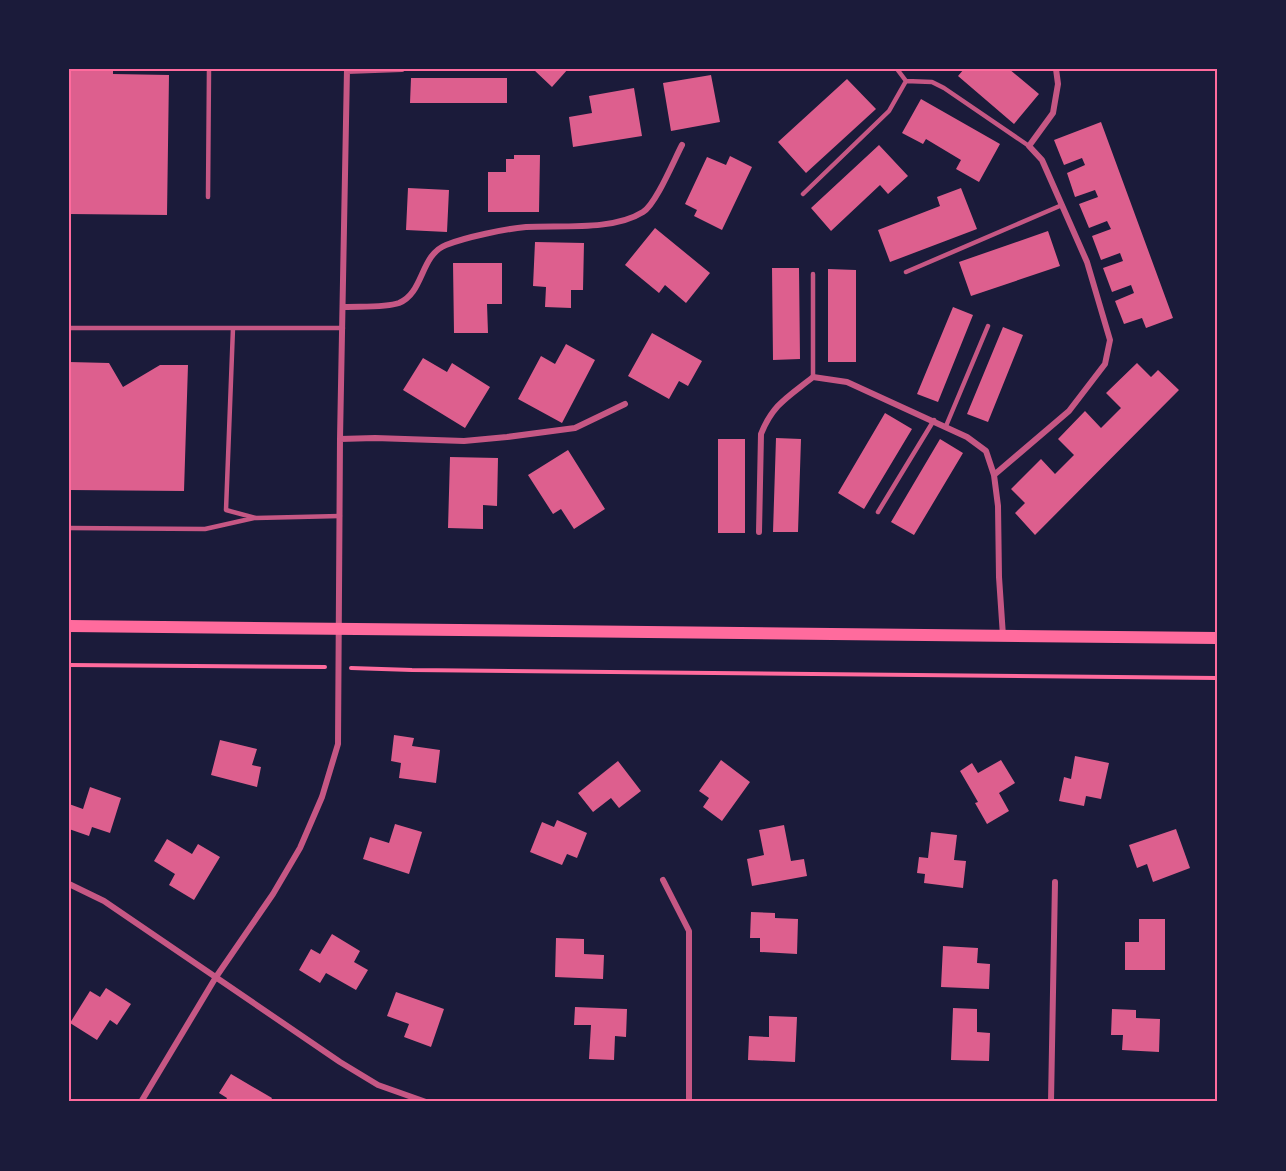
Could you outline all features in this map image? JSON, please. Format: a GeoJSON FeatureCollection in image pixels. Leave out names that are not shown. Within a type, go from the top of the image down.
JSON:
{"type":"FeatureCollection","features":[{"type":"Feature","properties":{"kind":"main road"},"geometry":{"type":"LineString","coordinates":[[69,626],[339,627],[1217,638]]}},
{"type":"Feature","properties":{"kind":"street"},"geometry":{"type":"LineString","coordinates":[[141,1102],[216,977],[273,894],[300,848],[322,797],[338,744],[340,439],[347,70],[402,69]]}},
{"type":"Feature","properties":{"kind":"street"},"geometry":{"type":"LineString","coordinates":[[994,475],[1069,411],[1105,364],[1110,340],[1087,262],[1042,160],[1029,146],[1053,113],[1058,84],[1056,69]]}},
{"type":"Feature","properties":{"kind":"street"},"geometry":{"type":"LineString","coordinates":[[344,307],[398,303],[410,296],[433,254],[445,245],[523,227],[610,223],[645,211],[654,199],[682,145]]}},
{"type":"Feature","properties":{"kind":"street"},"geometry":{"type":"LineString","coordinates":[[759,532],[761,434],[766,420],[776,406],[813,377],[847,382],[934,420],[968,437],[986,451],[994,475],[998,506],[1003,636]]}},
{"type":"Feature","properties":{"kind":"street"},"geometry":{"type":"LineString","coordinates":[[340,439],[464,441],[507,437],[575,428],[624,404]]}},
{"type":"Feature","properties":{"kind":"street"},"geometry":{"type":"LineString","coordinates":[[663,880],[689,931],[689,1102]]}},
{"type":"Feature","properties":{"kind":"street"},"geometry":{"type":"LineString","coordinates":[[1051,1102],[1055,882]]}},
{"type":"Feature","properties":{"kind":"street"},"geometry":{"type":"LineString","coordinates":[[69,884],[104,901],[340,1062],[378,1085],[426,1102]]}},
{"type":"Feature","properties":{"kind":"lane"},"geometry":{"type":"LineString","coordinates":[[208,197],[209,69]]}},
{"type":"Feature","properties":{"kind":"lane"},"geometry":{"type":"LineString","coordinates":[[897,69],[906,81]]}},
{"type":"Feature","properties":{"kind":"lane"},"geometry":{"type":"LineString","coordinates":[[906,81],[932,82],[944,88],[1029,146]]}},
{"type":"Feature","properties":{"kind":"lane"},"geometry":{"type":"LineString","coordinates":[[803,194],[889,111],[906,81]]}},
{"type":"Feature","properties":{"kind":"lane"},"geometry":{"type":"LineString","coordinates":[[906,272],[1062,205]]}},
{"type":"Feature","properties":{"kind":"lane"},"geometry":{"type":"LineString","coordinates":[[813,274],[813,377]]}},
{"type":"Feature","properties":{"kind":"lane"},"geometry":{"type":"LineString","coordinates":[[946,426],[987,326]]}},
{"type":"Feature","properties":{"kind":"lane"},"geometry":{"type":"LineString","coordinates":[[69,328],[343,328]]}},
{"type":"Feature","properties":{"kind":"lane"},"geometry":{"type":"LineString","coordinates":[[232,328],[225,510],[256,518]]}},
{"type":"Feature","properties":{"kind":"lane"},"geometry":{"type":"LineString","coordinates":[[878,512],[934,420]]}},
{"type":"Feature","properties":{"kind":"lane"},"geometry":{"type":"LineString","coordinates":[[69,528],[205,529],[256,518],[340,516]]}},
{"type":"Feature","properties":{"kind":"path"},"geometry":{"type":"LineString","coordinates":[[69,665],[1217,678]]}},
{"type":"Feature","properties":{"kind":"building"},"geometry":{"type":"Polygon","coordinates":[[[69,69],[113,69],[113,74],[169,75],[167,215],[69,214],[69,69]]]}},
{"type":"Feature","properties":{"kind":"building"},"geometry":{"type":"Polygon","coordinates":[[[533,69],[568,69],[552,87],[533,69]]]}},
{"type":"Feature","properties":{"kind":"building"},"geometry":{"type":"Polygon","coordinates":[[[964,69],[1009,69],[1039,94],[1014,124],[958,76],[964,69]]]}},
{"type":"Feature","properties":{"kind":"building"},"geometry":{"type":"Polygon","coordinates":[[[711,75],[720,122],[671,131],[663,83],[711,75]]]}},
{"type":"Feature","properties":{"kind":"building"},"geometry":{"type":"Polygon","coordinates":[[[411,78],[507,78],[507,103],[410,103],[411,78]]]}},
{"type":"Feature","properties":{"kind":"building"},"geometry":{"type":"Polygon","coordinates":[[[847,79],[876,109],[806,173],[778,142],[847,79]]]}},
{"type":"Feature","properties":{"kind":"building"},"geometry":{"type":"Polygon","coordinates":[[[634,88],[642,136],[573,147],[569,117],[592,113],[589,96],[634,88]]]}},
{"type":"Feature","properties":{"kind":"building"},"geometry":{"type":"Polygon","coordinates":[[[921,99],[1000,144],[979,182],[956,169],[961,160],[926,139],[923,144],[902,133],[921,99]]]}},
{"type":"Feature","properties":{"kind":"building"},"geometry":{"type":"Polygon","coordinates":[[[1101,122],[1173,318],[1146,328],[1142,318],[1124,324],[1115,301],[1134,293],[1131,285],[1112,292],[1103,268],[1123,261],[1120,253],[1101,260],[1092,236],[1111,229],[1107,221],[1089,228],[1079,204],[1098,197],[1095,190],[1075,197],[1067,173],[1085,165],[1082,158],[1064,165],[1054,140],[1101,122]]]}},
{"type":"Feature","properties":{"kind":"building"},"geometry":{"type":"Polygon","coordinates":[[[879,145],[908,176],[888,194],[880,185],[831,231],[811,208],[879,145]]]}},
{"type":"Feature","properties":{"kind":"building"},"geometry":{"type":"Polygon","coordinates":[[[514,155],[540,155],[539,212],[488,212],[488,172],[506,172],[506,159],[514,159],[514,155]]]}},
{"type":"Feature","properties":{"kind":"building"},"geometry":{"type":"Polygon","coordinates":[[[730,156],[752,167],[722,230],[694,216],[697,210],[685,204],[707,157],[726,165],[730,156]]]}},
{"type":"Feature","properties":{"kind":"building"},"geometry":{"type":"Polygon","coordinates":[[[408,188],[449,190],[447,232],[406,230],[408,188]]]}},
{"type":"Feature","properties":{"kind":"building"},"geometry":{"type":"Polygon","coordinates":[[[961,188],[977,229],[890,262],[878,230],[940,206],[937,197],[961,188]]]}},
{"type":"Feature","properties":{"kind":"building"},"geometry":{"type":"Polygon","coordinates":[[[655,228],[710,273],[686,303],[665,285],[659,293],[625,265],[655,228]]]}},
{"type":"Feature","properties":{"kind":"building"},"geometry":{"type":"Polygon","coordinates":[[[1048,231],[1060,266],[971,296],[959,262],[1048,231]]]}},
{"type":"Feature","properties":{"kind":"building"},"geometry":{"type":"Polygon","coordinates":[[[535,242],[584,243],[583,290],[571,290],[571,308],[545,307],[546,287],[533,286],[535,242]]]}},
{"type":"Feature","properties":{"kind":"building"},"geometry":{"type":"Polygon","coordinates":[[[453,263],[502,263],[502,304],[487,304],[488,333],[454,333],[453,263]]]}},
{"type":"Feature","properties":{"kind":"building"},"geometry":{"type":"Polygon","coordinates":[[[772,268],[799,268],[800,359],[773,360],[772,268]]]}},
{"type":"Feature","properties":{"kind":"building"},"geometry":{"type":"Polygon","coordinates":[[[828,269],[856,270],[856,362],[828,362],[828,269]]]}},
{"type":"Feature","properties":{"kind":"building"},"geometry":{"type":"Polygon","coordinates":[[[953,307],[973,315],[938,402],[917,394],[953,307]]]}},
{"type":"Feature","properties":{"kind":"building"},"geometry":{"type":"Polygon","coordinates":[[[1003,327],[1023,335],[988,422],[967,414],[1003,327]]]}},
{"type":"Feature","properties":{"kind":"building"},"geometry":{"type":"Polygon","coordinates":[[[652,333],[702,361],[688,386],[679,381],[669,399],[628,376],[652,333]]]}},
{"type":"Feature","properties":{"kind":"building"},"geometry":{"type":"Polygon","coordinates":[[[566,344],[595,360],[562,423],[518,399],[541,356],[555,364],[566,344]]]}},
{"type":"Feature","properties":{"kind":"building"},"geometry":{"type":"Polygon","coordinates":[[[423,358],[447,372],[452,363],[490,387],[465,428],[403,390],[423,358]]]}},
{"type":"Feature","properties":{"kind":"building"},"geometry":{"type":"Polygon","coordinates":[[[69,362],[109,363],[123,387],[160,365],[188,365],[184,491],[69,490],[69,362]]]}},
{"type":"Feature","properties":{"kind":"building"},"geometry":{"type":"Polygon","coordinates":[[[1137,363],[1151,377],[1158,370],[1179,390],[1035,535],[1015,513],[1025,503],[1011,489],[1041,459],[1055,474],[1074,455],[1058,439],[1085,411],[1101,428],[1121,408],[1106,393],[1137,363]]]}},
{"type":"Feature","properties":{"kind":"building"},"geometry":{"type":"Polygon","coordinates":[[[885,413],[912,429],[864,509],[838,493],[885,413]]]}},
{"type":"Feature","properties":{"kind":"building"},"geometry":{"type":"Polygon","coordinates":[[[776,438],[801,439],[798,532],[773,532],[776,438]]]}},
{"type":"Feature","properties":{"kind":"building"},"geometry":{"type":"Polygon","coordinates":[[[718,439],[745,439],[745,533],[718,533],[718,439]]]}},
{"type":"Feature","properties":{"kind":"building"},"geometry":{"type":"Polygon","coordinates":[[[940,439],[963,453],[914,535],[891,522],[940,439]]]}},
{"type":"Feature","properties":{"kind":"building"},"geometry":{"type":"Polygon","coordinates":[[[568,450],[605,509],[574,529],[561,509],[553,514],[528,475],[568,450]]]}},
{"type":"Feature","properties":{"kind":"building"},"geometry":{"type":"Polygon","coordinates":[[[450,457],[498,458],[497,506],[483,505],[483,529],[448,528],[450,457]]]}},
{"type":"Feature","properties":{"kind":"building"},"geometry":{"type":"Polygon","coordinates":[[[394,735],[414,738],[412,746],[440,750],[436,783],[399,778],[401,763],[391,761],[394,735]]]}},
{"type":"Feature","properties":{"kind":"building"},"geometry":{"type":"Polygon","coordinates":[[[220,740],[257,749],[252,765],[261,767],[257,787],[211,775],[220,740]]]}},
{"type":"Feature","properties":{"kind":"building"},"geometry":{"type":"Polygon","coordinates":[[[1075,756],[1109,763],[1101,799],[1086,796],[1084,806],[1059,801],[1064,777],[1071,779],[1075,756]]]}},
{"type":"Feature","properties":{"kind":"building"},"geometry":{"type":"Polygon","coordinates":[[[721,760],[750,782],[722,821],[703,807],[709,798],[699,791],[721,760]]]}},
{"type":"Feature","properties":{"kind":"building"},"geometry":{"type":"Polygon","coordinates":[[[1001,760],[1015,783],[999,793],[1009,811],[987,824],[975,803],[978,802],[960,771],[972,763],[978,773],[1001,760]]]}},
{"type":"Feature","properties":{"kind":"building"},"geometry":{"type":"Polygon","coordinates":[[[618,761],[641,791],[619,808],[611,798],[593,812],[578,793],[618,761]]]}},
{"type":"Feature","properties":{"kind":"building"},"geometry":{"type":"Polygon","coordinates":[[[90,787],[121,798],[110,833],[92,827],[89,836],[69,829],[69,804],[83,809],[90,787]]]}},
{"type":"Feature","properties":{"kind":"building"},"geometry":{"type":"Polygon","coordinates":[[[557,820],[587,833],[577,858],[567,854],[562,865],[530,852],[542,822],[554,827],[557,820]]]}},
{"type":"Feature","properties":{"kind":"building"},"geometry":{"type":"Polygon","coordinates":[[[395,824],[422,832],[409,874],[363,859],[370,837],[389,843],[395,824]]]}},
{"type":"Feature","properties":{"kind":"building"},"geometry":{"type":"Polygon","coordinates":[[[784,825],[791,861],[804,859],[807,876],[752,886],[747,859],[764,855],[759,830],[784,825]]]}},
{"type":"Feature","properties":{"kind":"building"},"geometry":{"type":"Polygon","coordinates":[[[1176,829],[1190,868],[1153,882],[1147,864],[1137,868],[1129,845],[1176,829]]]}},
{"type":"Feature","properties":{"kind":"building"},"geometry":{"type":"Polygon","coordinates":[[[931,832],[957,835],[954,860],[966,861],[963,888],[924,883],[925,874],[917,873],[919,857],[928,858],[931,832]]]}},
{"type":"Feature","properties":{"kind":"building"},"geometry":{"type":"Polygon","coordinates":[[[167,839],[192,854],[198,844],[220,857],[194,900],[169,885],[175,874],[154,861],[167,839]]]}},
{"type":"Feature","properties":{"kind":"building"},"geometry":{"type":"Polygon","coordinates":[[[751,912],[775,913],[775,918],[798,919],[797,954],[760,952],[760,938],[750,938],[751,912]]]}},
{"type":"Feature","properties":{"kind":"building"},"geometry":{"type":"Polygon","coordinates":[[[1139,919],[1165,919],[1165,970],[1125,970],[1125,942],[1139,942],[1139,919]]]}},
{"type":"Feature","properties":{"kind":"building"},"geometry":{"type":"Polygon","coordinates":[[[332,934],[360,951],[354,962],[368,970],[356,990],[326,973],[320,983],[299,970],[311,949],[320,954],[332,934]]]}},
{"type":"Feature","properties":{"kind":"building"},"geometry":{"type":"Polygon","coordinates":[[[556,938],[584,939],[584,954],[604,955],[603,979],[555,977],[556,938]]]}},
{"type":"Feature","properties":{"kind":"building"},"geometry":{"type":"Polygon","coordinates":[[[943,946],[978,948],[977,963],[990,964],[989,989],[941,987],[943,946]]]}},
{"type":"Feature","properties":{"kind":"building"},"geometry":{"type":"Polygon","coordinates":[[[106,988],[131,1004],[117,1025],[110,1020],[97,1040],[70,1023],[90,991],[100,997],[106,988]]]}},
{"type":"Feature","properties":{"kind":"building"},"geometry":{"type":"Polygon","coordinates":[[[396,992],[444,1009],[431,1047],[404,1037],[409,1024],[387,1016],[396,992]]]}},
{"type":"Feature","properties":{"kind":"building"},"geometry":{"type":"Polygon","coordinates":[[[575,1007],[627,1009],[626,1037],[615,1036],[614,1060],[589,1059],[591,1025],[574,1025],[575,1007]]]}},
{"type":"Feature","properties":{"kind":"building"},"geometry":{"type":"Polygon","coordinates":[[[953,1008],[977,1009],[977,1032],[990,1033],[989,1061],[951,1060],[953,1008]]]}},
{"type":"Feature","properties":{"kind":"building"},"geometry":{"type":"Polygon","coordinates":[[[1112,1009],[1136,1010],[1136,1018],[1160,1019],[1159,1052],[1122,1050],[1123,1035],[1111,1035],[1112,1009]]]}},
{"type":"Feature","properties":{"kind":"building"},"geometry":{"type":"Polygon","coordinates":[[[769,1016],[797,1017],[795,1062],[748,1060],[749,1036],[769,1037],[769,1016]]]}},
{"type":"Feature","properties":{"kind":"building"},"geometry":{"type":"Polygon","coordinates":[[[231,1074],[272,1098],[270,1102],[225,1102],[227,1098],[219,1093],[231,1074]]]}}]}
